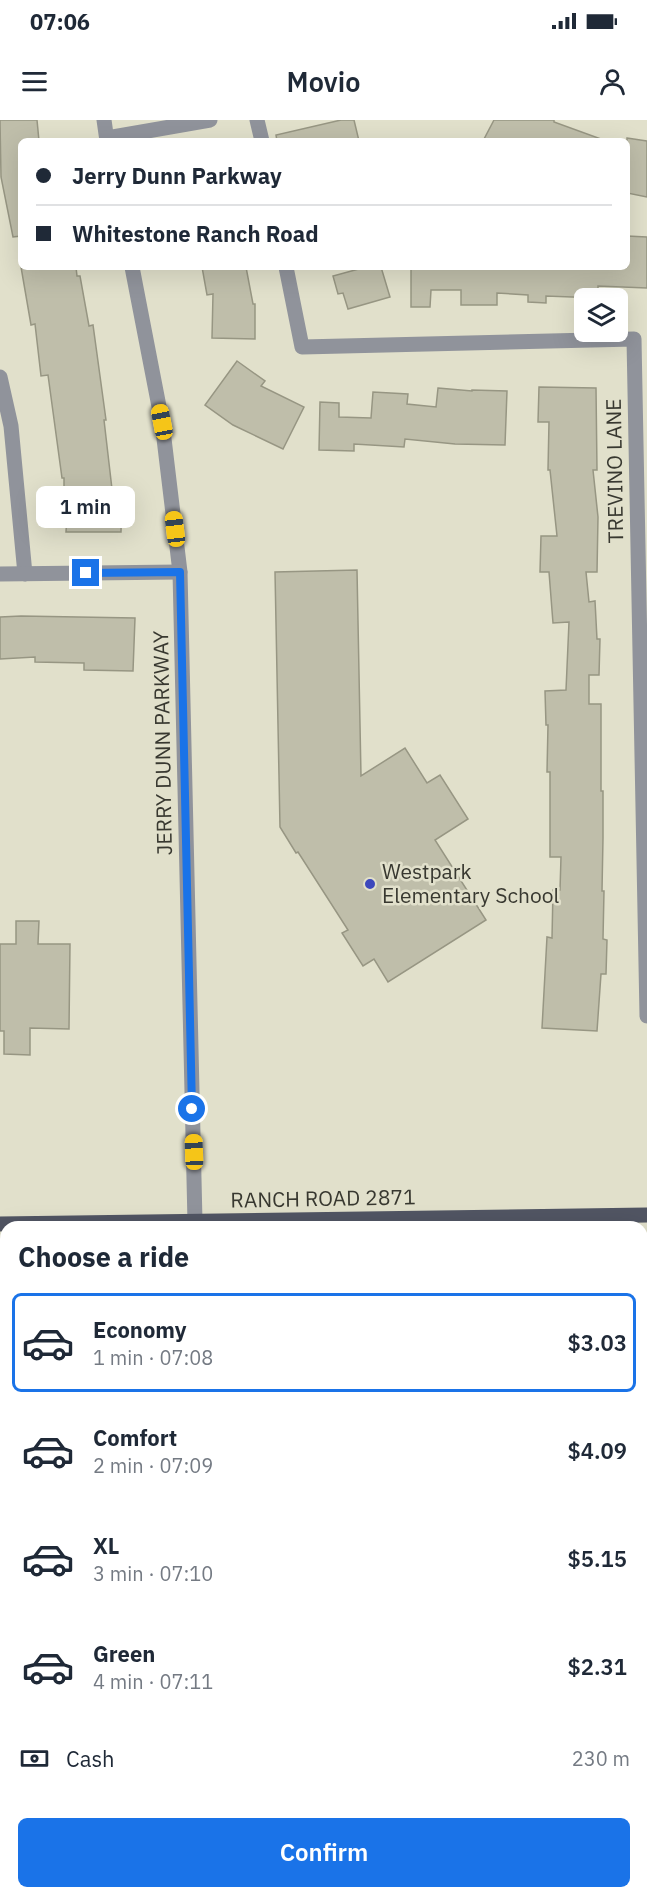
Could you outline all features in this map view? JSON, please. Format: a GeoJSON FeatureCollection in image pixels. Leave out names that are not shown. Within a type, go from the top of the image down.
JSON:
{"type":"FeatureCollection","features":[{"type":"Feature","properties":{"kind":"main road","name":"RANCH ROAD 2871"},"geometry":{"type":"LineString","coordinates":[[260,1221],[647,1215]]}},
{"type":"Feature","properties":{"kind":"street"},"geometry":{"type":"LineString","coordinates":[[104,120],[107,138]]}},
{"type":"Feature","properties":{"kind":"street"},"geometry":{"type":"LineString","coordinates":[[117,138],[210,120]]}},
{"type":"Feature","properties":{"kind":"street"},"geometry":{"type":"LineString","coordinates":[[258,120],[261,138]]}},
{"type":"Feature","properties":{"kind":"street","name":"JERRY DUNN PARKWAY"},"geometry":{"type":"LineString","coordinates":[[133,270],[162,422],[180,572],[195,1221]]}},
{"type":"Feature","properties":{"kind":"street","name":"TREVINO LANE"},"geometry":{"type":"LineString","coordinates":[[287,270],[302,347],[634,339],[647,1016]]}},
{"type":"Feature","properties":{"kind":"street"},"geometry":{"type":"LineString","coordinates":[[0,377],[11,426],[25,574]]}},
{"type":"Feature","properties":{"kind":"street"},"geometry":{"type":"LineString","coordinates":[[0,574],[180,572]]}},
{"type":"Feature","properties":{"kind":"building"},"geometry":{"type":"Polygon","coordinates":[[[0,120],[37,120],[39,138],[18,138],[18,236],[13,237],[1,177],[0,120]]]}},
{"type":"Feature","properties":{"kind":"building"},"geometry":{"type":"Polygon","coordinates":[[[341,120],[354,120],[358,138],[276,138],[276,135],[341,120]]]}},
{"type":"Feature","properties":{"kind":"building"},"geometry":{"type":"Polygon","coordinates":[[[494,120],[554,120],[554,122],[598,138],[485,138],[494,120]]]}},
{"type":"Feature","properties":{"kind":"building"},"geometry":{"type":"Polygon","coordinates":[[[630,138],[647,141],[647,197],[630,194],[630,138]]]}},
{"type":"Feature","properties":{"kind":"building"},"geometry":{"type":"Polygon","coordinates":[[[630,236],[647,237],[647,288],[598,286],[598,288],[574,288],[574,297],[546,296],[546,303],[528,302],[528,295],[497,293],[497,305],[461,305],[461,290],[431,290],[430,307],[411,307],[411,270],[630,270],[630,236]]]}},
{"type":"Feature","properties":{"kind":"building"},"geometry":{"type":"Polygon","coordinates":[[[22,270],[76,270],[77,276],[80,276],[89,326],[93,325],[106,420],[104,420],[112,489],[122,489],[121,532],[66,532],[64,478],[62,478],[48,375],[41,376],[35,324],[31,325],[22,270]]]}},
{"type":"Feature","properties":{"kind":"building"},"geometry":{"type":"Polygon","coordinates":[[[203,270],[247,270],[253,304],[255,304],[255,339],[212,338],[213,294],[207,295],[203,270]]]}},
{"type":"Feature","properties":{"kind":"building"},"geometry":{"type":"Polygon","coordinates":[[[355,270],[382,270],[390,297],[348,309],[343,293],[338,294],[333,276],[355,270]]]}},
{"type":"Feature","properties":{"kind":"building"},"geometry":{"type":"Polygon","coordinates":[[[237,361],[265,381],[261,386],[304,407],[283,449],[233,425],[205,405],[237,361]]]}},
{"type":"Feature","properties":{"kind":"building"},"geometry":{"type":"Polygon","coordinates":[[[539,387],[596,388],[597,470],[593,470],[598,517],[597,572],[586,572],[589,602],[595,601],[597,639],[600,639],[599,675],[589,675],[589,704],[601,704],[603,939],[607,940],[606,974],[601,974],[597,1031],[542,1028],[547,937],[552,938],[553,890],[560,890],[561,857],[550,857],[550,772],[547,772],[548,725],[546,725],[545,691],[566,690],[569,622],[553,623],[549,572],[540,572],[541,536],[557,536],[550,470],[548,470],[549,422],[538,422],[539,387]]]}},
{"type":"Feature","properties":{"kind":"building"},"geometry":{"type":"Polygon","coordinates":[[[438,388],[507,391],[505,445],[455,444],[405,439],[404,447],[354,444],[354,451],[319,450],[320,402],[339,403],[339,417],[371,418],[373,392],[408,394],[407,404],[436,407],[438,388]]]}},
{"type":"Feature","properties":{"kind":"building"},"geometry":{"type":"Polygon","coordinates":[[[357,570],[361,776],[405,748],[427,783],[440,775],[468,819],[435,840],[486,920],[388,982],[374,959],[363,966],[342,933],[348,930],[280,827],[275,572],[357,570]]]}},
{"type":"Feature","properties":{"kind":"building"},"geometry":{"type":"Polygon","coordinates":[[[0,617],[135,618],[133,671],[84,670],[84,663],[35,662],[35,657],[0,659],[0,617]]]}},
{"type":"Feature","properties":{"kind":"building"},"geometry":{"type":"Polygon","coordinates":[[[16,921],[39,921],[38,944],[70,944],[69,1029],[30,1028],[30,1055],[4,1054],[4,1031],[0,1031],[0,944],[16,944],[16,921]]]}},
{"type":"Feature","properties":{"kind":"place","name":"Westpark Elementary School"},"geometry":{"type":"Point","coordinates":[370,884]}},
{"type":"Feature","properties":{"kind":"route"},"geometry":{"type":"LineString","coordinates":[[86,573],[180,572],[192,1109]]}}]}
